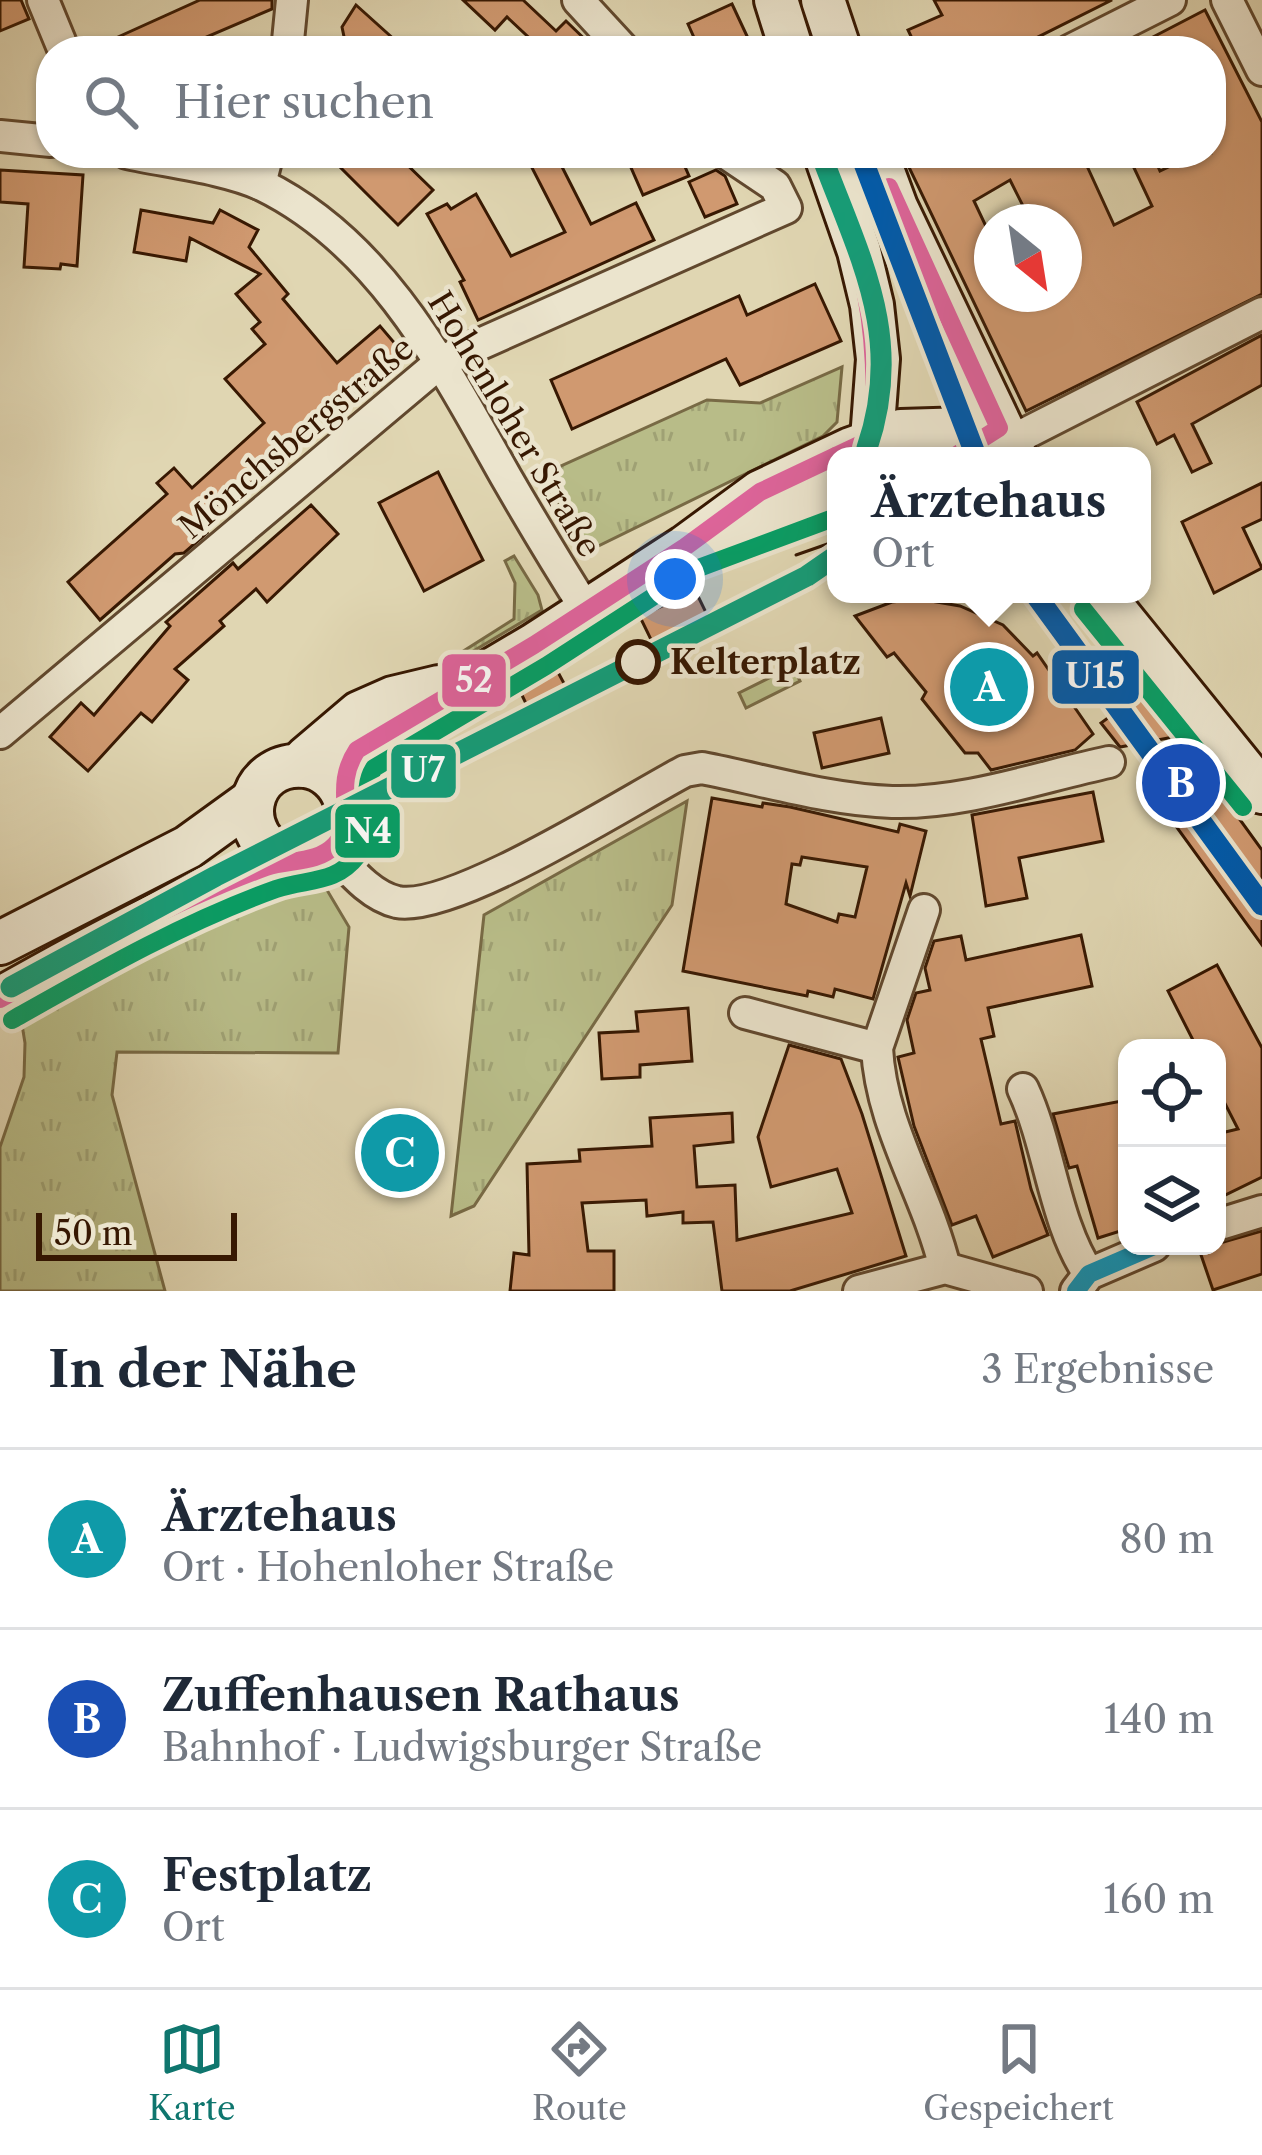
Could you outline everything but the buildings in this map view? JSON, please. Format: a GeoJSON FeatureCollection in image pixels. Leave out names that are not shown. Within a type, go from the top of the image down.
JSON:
{"type":"FeatureCollection","features":[{"type":"Feature","properties":{"kind":"main road"},"geometry":{"type":"LineString","coordinates":[[776,0],[788,36]]}},
{"type":"Feature","properties":{"kind":"main road"},"geometry":{"type":"LineString","coordinates":[[823,0],[835,36]]}},
{"type":"Feature","properties":{"kind":"main road"},"geometry":{"type":"LineString","coordinates":[[830,168],[860,251],[872,304],[878,359],[877,447]]}},
{"type":"Feature","properties":{"kind":"main road"},"geometry":{"type":"LineString","coordinates":[[881,168],[1007,442]]}},
{"type":"Feature","properties":{"kind":"main road"},"geometry":{"type":"LineString","coordinates":[[879,447],[918,429],[1007,442]]}},
{"type":"Feature","properties":{"kind":"main road"},"geometry":{"type":"LineString","coordinates":[[339,786],[357,750],[587,611],[760,492],[827,467]]}},
{"type":"Feature","properties":{"kind":"main road"},"geometry":{"type":"LineString","coordinates":[[685,547],[827,494]]}},
{"type":"Feature","properties":{"kind":"main road"},"geometry":{"type":"LineString","coordinates":[[1109,603],[1262,792]]}},
{"type":"Feature","properties":{"kind":"main road"},"geometry":{"type":"LineString","coordinates":[[0,943],[188,847],[253,800],[268,777],[294,766],[359,712],[393,698],[475,678]]}},
{"type":"Feature","properties":{"kind":"main road"},"geometry":{"type":"LineString","coordinates":[[253,800],[251,814],[260,842],[274,854],[305,862],[331,850],[340,840],[348,813],[339,786],[319,770],[294,766]]}},
{"type":"Feature","properties":{"kind":"main road"},"geometry":{"type":"LineString","coordinates":[[0,999],[233,880],[290,861]]}},
{"type":"Feature","properties":{"kind":"street"},"geometry":{"type":"LineString","coordinates":[[43,0],[58,36]]}},
{"type":"Feature","properties":{"kind":"street"},"geometry":{"type":"LineString","coordinates":[[288,36],[292,0]]}},
{"type":"Feature","properties":{"kind":"street"},"geometry":{"type":"LineString","coordinates":[[578,0],[611,36]]}},
{"type":"Feature","properties":{"kind":"street"},"geometry":{"type":"LineString","coordinates":[[1099,36],[1170,0]]}},
{"type":"Feature","properties":{"kind":"street"},"geometry":{"type":"LineString","coordinates":[[1227,0],[1262,70]]}},
{"type":"Feature","properties":{"kind":"street"},"geometry":{"type":"LineString","coordinates":[[0,136],[36,140]]}},
{"type":"Feature","properties":{"kind":"street","name":"Hohenloher Straße"},"geometry":{"type":"LineString","coordinates":[[192,168],[260,184],[332,232],[387,287],[442,361],[587,611]]}},
{"type":"Feature","properties":{"kind":"street"},"geometry":{"type":"LineString","coordinates":[[260,184],[264,168]]}},
{"type":"Feature","properties":{"kind":"street","name":"Mönchsbergstraße"},"geometry":{"type":"LineString","coordinates":[[0,733],[442,361],[747,241],[786,208],[775,186],[748,168]]}},
{"type":"Feature","properties":{"kind":"street"},"geometry":{"type":"LineString","coordinates":[[1007,442],[1262,313]]}},
{"type":"Feature","properties":{"kind":"street"},"geometry":{"type":"LineString","coordinates":[[331,850],[380,896],[401,903],[447,894],[493,874],[685,771],[702,768],[860,800],[896,802],[946,798],[1109,762]]}},
{"type":"Feature","properties":{"kind":"street"},"geometry":{"type":"LineString","coordinates":[[925,910],[877,1048],[886,1112],[945,1268]]}},
{"type":"Feature","properties":{"kind":"street"},"geometry":{"type":"LineString","coordinates":[[745,1013],[877,1048]]}},
{"type":"Feature","properties":{"kind":"street"},"geometry":{"type":"LineString","coordinates":[[1023,1089],[1040,1126],[1082,1282],[1136,1255]]}},
{"type":"Feature","properties":{"kind":"street"},"geometry":{"type":"LineString","coordinates":[[1226,1222],[1262,1211]]}},
{"type":"Feature","properties":{"kind":"street"},"geometry":{"type":"LineString","coordinates":[[859,1291],[945,1268],[1027,1291]]}},
{"type":"Feature","properties":{"kind":"green space"},"geometry":{"type":"Polygon","coordinates":[[[842,367],[837,422],[823,436],[590,550],[539,476],[707,400],[760,403],[842,367]]]}},
{"type":"Feature","properties":{"kind":"green space"},"geometry":{"type":"Polygon","coordinates":[[[514,556],[542,610],[465,656],[462,652],[514,619],[515,583],[505,561],[514,556]]]}},
{"type":"Feature","properties":{"kind":"green space"},"geometry":{"type":"Polygon","coordinates":[[[793,666],[800,681],[746,708],[739,693],[793,666]]]}},
{"type":"Feature","properties":{"kind":"green space"},"geometry":{"type":"Polygon","coordinates":[[[687,801],[672,905],[474,1206],[451,1216],[484,915],[687,801]]]}},
{"type":"Feature","properties":{"kind":"green space"},"geometry":{"type":"Polygon","coordinates":[[[321,880],[349,927],[338,1053],[117,1052],[112,1095],[165,1291],[0,1291],[0,1147],[24,1077],[19,1006],[321,880]]]}},
{"type":"Feature","properties":{"kind":"tram line"},"geometry":{"type":"LineString","coordinates":[[796,555],[827,544]]}},
{"type":"Feature","properties":{"kind":"transit line","name":"U7"},"geometry":{"type":"LineString","coordinates":[[826,168],[864,268],[880,336],[877,409],[867,447]]}},
{"type":"Feature","properties":{"kind":"transit line","name":"52"},"geometry":{"type":"LineString","coordinates":[[830,168],[858,260],[871,327],[872,439],[855,447]]}},
{"type":"Feature","properties":{"kind":"transit line","name":"U15"},"geometry":{"type":"LineString","coordinates":[[866,168],[973,447]]}},
{"type":"Feature","properties":{"kind":"transit line","name":"52"},"geometry":{"type":"LineString","coordinates":[[889,187],[999,428],[969,447]]}},
{"type":"Feature","properties":{"kind":"transit line","name":"52"},"geometry":{"type":"LineString","coordinates":[[0,999],[197,895],[266,867],[328,851],[345,825],[346,778],[357,750],[534,645],[760,492],[827,460]]}},
{"type":"Feature","properties":{"kind":"transit line","name":"N4"},"geometry":{"type":"LineString","coordinates":[[12,1020],[208,917],[276,889],[340,871],[364,844],[367,789],[374,768],[546,666],[696,569],[827,520]]}},
{"type":"Feature","properties":{"kind":"transit line","name":"U7"},"geometry":{"type":"LineString","coordinates":[[11,987],[216,876],[827,562]]}},
{"type":"Feature","properties":{"kind":"transit line","name":"U15"},"geometry":{"type":"LineString","coordinates":[[1042,603],[1262,905]]}},
{"type":"Feature","properties":{"kind":"transit line","name":"N4"},"geometry":{"type":"LineString","coordinates":[[1083,609],[1243,807]]}},
{"type":"Feature","properties":{"kind":"transit line"},"geometry":{"type":"LineString","coordinates":[[1076,1291],[1089,1274],[1133,1255]]}},
{"type":"Feature","properties":{"kind":"place","name":"Kelterplatz"},"geometry":{"type":"Point","coordinates":[638,662]}},
{"type":"Feature","properties":{"kind":"place","name":"Ärztehaus"},"geometry":{"type":"Point","coordinates":[989,687]}},
{"type":"Feature","properties":{"kind":"place","name":"Zuffenhausen Rathaus"},"geometry":{"type":"Point","coordinates":[1181,783]}},
{"type":"Feature","properties":{"kind":"place","name":"Festplatz"},"geometry":{"type":"Point","coordinates":[400,1153]}}]}
